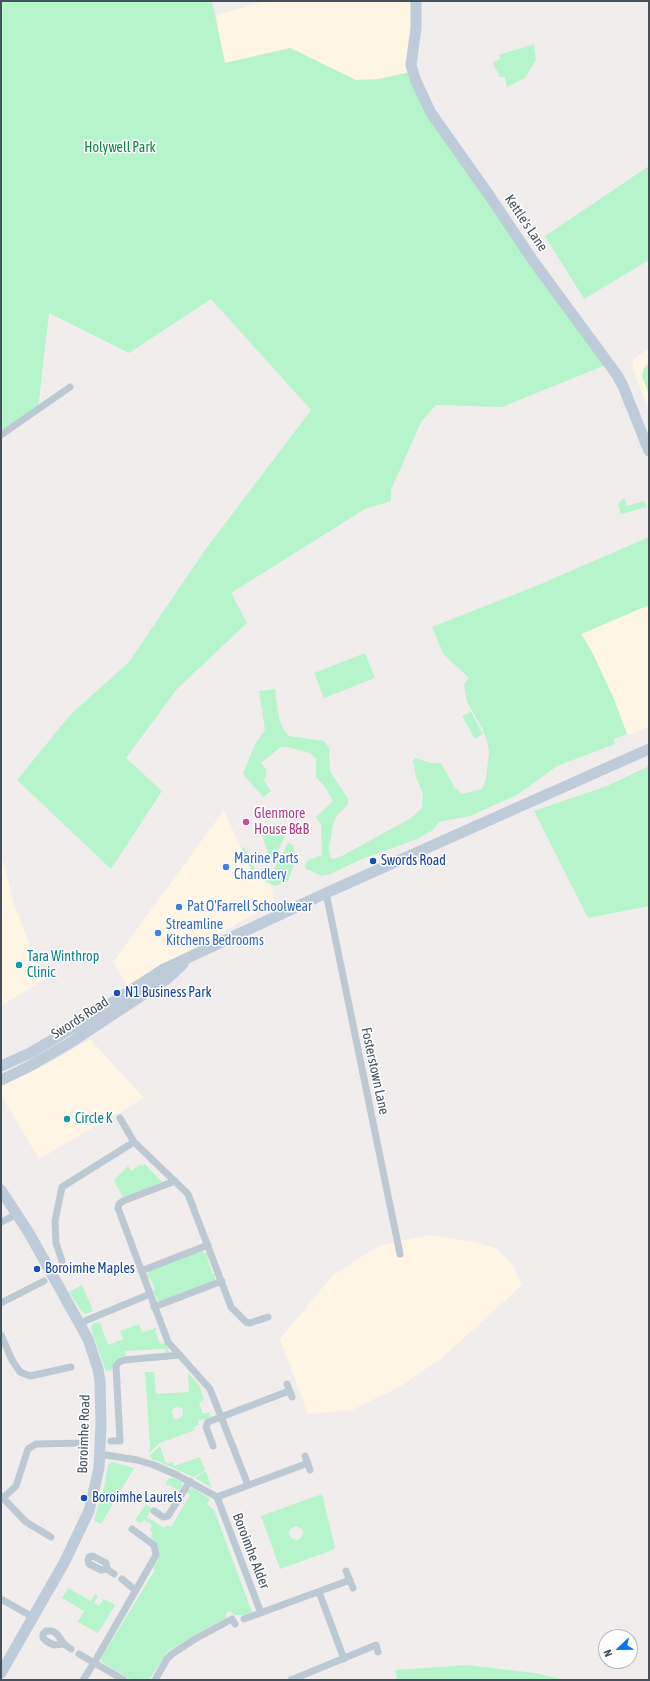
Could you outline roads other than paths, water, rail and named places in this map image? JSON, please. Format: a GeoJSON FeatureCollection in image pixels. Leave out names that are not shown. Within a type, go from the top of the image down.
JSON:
{"type":"FeatureCollection","features":[{"type":"Feature","properties":{"kind":"street","name":"Kettle's Lane"},"geometry":{"type":"LineString","coordinates":[[416,1],[416,28],[411,65],[415,79],[431,113],[534,262],[617,375],[623,386],[649,451]]}},
{"type":"Feature","properties":{"kind":"street"},"geometry":{"type":"LineString","coordinates":[[1,435],[70,387]]}},
{"type":"Feature","properties":{"kind":"street","name":"Swords Road"},"geometry":{"type":"LineString","coordinates":[[1,1066],[30,1053],[76,1026],[162,970],[326,893],[649,749]]}},
{"type":"Feature","properties":{"kind":"street","name":"Fosterstown Lane"},"geometry":{"type":"LineString","coordinates":[[326,893],[400,1254]]}},
{"type":"Feature","properties":{"kind":"street","name":"Swords Road"},"geometry":{"type":"LineString","coordinates":[[1,1080],[39,1061],[70,1043],[167,979],[189,958]]}},
{"type":"Feature","properties":{"kind":"street"},"geometry":{"type":"LineString","coordinates":[[120,1118],[134,1142],[188,1194],[231,1307],[246,1322],[254,1322],[268,1317]]}},
{"type":"Feature","properties":{"kind":"street"},"geometry":{"type":"LineString","coordinates":[[62,1261],[56,1243],[54,1221],[62,1187],[134,1142]]}},
{"type":"Feature","properties":{"kind":"street"},"geometry":{"type":"LineString","coordinates":[[175,1181],[123,1201],[119,1204],[118,1208],[168,1342],[210,1389],[248,1485]]}},
{"type":"Feature","properties":{"kind":"street","name":"Boroimhe Road"},"geometry":{"type":"LineString","coordinates":[[1,1673],[72,1548],[89,1511],[96,1487],[100,1454],[100,1381],[94,1356],[80,1324],[18,1214],[3,1193]]}},
{"type":"Feature","properties":{"kind":"street"},"geometry":{"type":"LineString","coordinates":[[1,1222],[18,1214]]}},
{"type":"Feature","properties":{"kind":"street"},"geometry":{"type":"LineString","coordinates":[[141,1271],[208,1245]]}},
{"type":"Feature","properties":{"kind":"street"},"geometry":{"type":"LineString","coordinates":[[1,1303],[44,1281]]}},
{"type":"Feature","properties":{"kind":"street"},"geometry":{"type":"LineString","coordinates":[[154,1307],[222,1282]]}},
{"type":"Feature","properties":{"kind":"street"},"geometry":{"type":"LineString","coordinates":[[80,1324],[150,1294]]}},
{"type":"Feature","properties":{"kind":"street"},"geometry":{"type":"LineString","coordinates":[[1,1335],[12,1360],[20,1372],[30,1376],[71,1367]]}},
{"type":"Feature","properties":{"kind":"street"},"geometry":{"type":"LineString","coordinates":[[111,1441],[120,1441],[116,1366],[119,1362],[124,1360],[180,1355]]}},
{"type":"Feature","properties":{"kind":"street"},"geometry":{"type":"LineString","coordinates":[[213,1446],[206,1427],[208,1422],[289,1391]]}},
{"type":"Feature","properties":{"kind":"street"},"geometry":{"type":"LineString","coordinates":[[51,1537],[26,1522],[2,1497],[16,1486],[28,1449],[36,1444],[86,1443]]}},
{"type":"Feature","properties":{"kind":"street"},"geometry":{"type":"LineString","coordinates":[[100,1454],[131,1459],[154,1465],[190,1481],[217,1497],[308,1463]]}},
{"type":"Feature","properties":{"kind":"street"},"geometry":{"type":"LineString","coordinates":[[154,1511],[163,1517],[168,1516],[190,1481]]}},
{"type":"Feature","properties":{"kind":"street","name":"Boroimhe Alder"},"geometry":{"type":"LineString","coordinates":[[217,1497],[261,1613]]}},
{"type":"Feature","properties":{"kind":"street"},"geometry":{"type":"LineString","coordinates":[[83,1680],[156,1554],[154,1545],[132,1529]]}},
{"type":"Feature","properties":{"kind":"street"},"geometry":{"type":"LineString","coordinates":[[107,1569],[114,1574]]}},
{"type":"Feature","properties":{"kind":"street"},"geometry":{"type":"LineString","coordinates":[[346,1571],[353,1588]]}},
{"type":"Feature","properties":{"kind":"street"},"geometry":{"type":"LineString","coordinates":[[122,1579],[135,1590]]}},
{"type":"Feature","properties":{"kind":"street"},"geometry":{"type":"LineString","coordinates":[[244,1619],[350,1580]]}},
{"type":"Feature","properties":{"kind":"street"},"geometry":{"type":"LineString","coordinates":[[318,1592],[344,1659]]}},
{"type":"Feature","properties":{"kind":"street"},"geometry":{"type":"LineString","coordinates":[[1,1599],[33,1617]]}},
{"type":"Feature","properties":{"kind":"street"},"geometry":{"type":"LineString","coordinates":[[155,1680],[172,1654],[194,1639],[232,1619]]}},
{"type":"Feature","properties":{"kind":"street"},"geometry":{"type":"LineString","coordinates":[[64,1644],[71,1649]]}},
{"type":"Feature","properties":{"kind":"street"},"geometry":{"type":"LineString","coordinates":[[291,1680],[376,1645],[378,1652]]}},
{"type":"Feature","properties":{"kind":"street"},"geometry":{"type":"LineString","coordinates":[[79,1654],[124,1680]]}},
{"type":"Feature","properties":{"kind":"place","name":"Glenmore House B&B"},"geometry":{"type":"Point","coordinates":[246,822]}},
{"type":"Feature","properties":{"kind":"place","name":"Swords Road"},"geometry":{"type":"Point","coordinates":[373,861]}},
{"type":"Feature","properties":{"kind":"place","name":"Marine Parts Chandlery"},"geometry":{"type":"Point","coordinates":[226,867]}},
{"type":"Feature","properties":{"kind":"place","name":"Pat O'Farrell Schoolwear"},"geometry":{"type":"Point","coordinates":[179,907]}},
{"type":"Feature","properties":{"kind":"place","name":"Streamline Kitchens Bedrooms"},"geometry":{"type":"Point","coordinates":[158,933]}},
{"type":"Feature","properties":{"kind":"place","name":"Tara Winthrop Clinic"},"geometry":{"type":"Point","coordinates":[19,965]}},
{"type":"Feature","properties":{"kind":"place","name":"N1 Business Park"},"geometry":{"type":"Point","coordinates":[117,993]}},
{"type":"Feature","properties":{"kind":"place","name":"Circle K"},"geometry":{"type":"Point","coordinates":[67,1119]}},
{"type":"Feature","properties":{"kind":"place","name":"Boroimhe Maples"},"geometry":{"type":"Point","coordinates":[37,1269]}},
{"type":"Feature","properties":{"kind":"place","name":"Boroimhe Laurels"},"geometry":{"type":"Point","coordinates":[84,1498]}},
{"type":"Feature","properties":{"kind":"park label","name":"Holywell Park"},"geometry":{"type":"Point","coordinates":[120,148]}}]}
